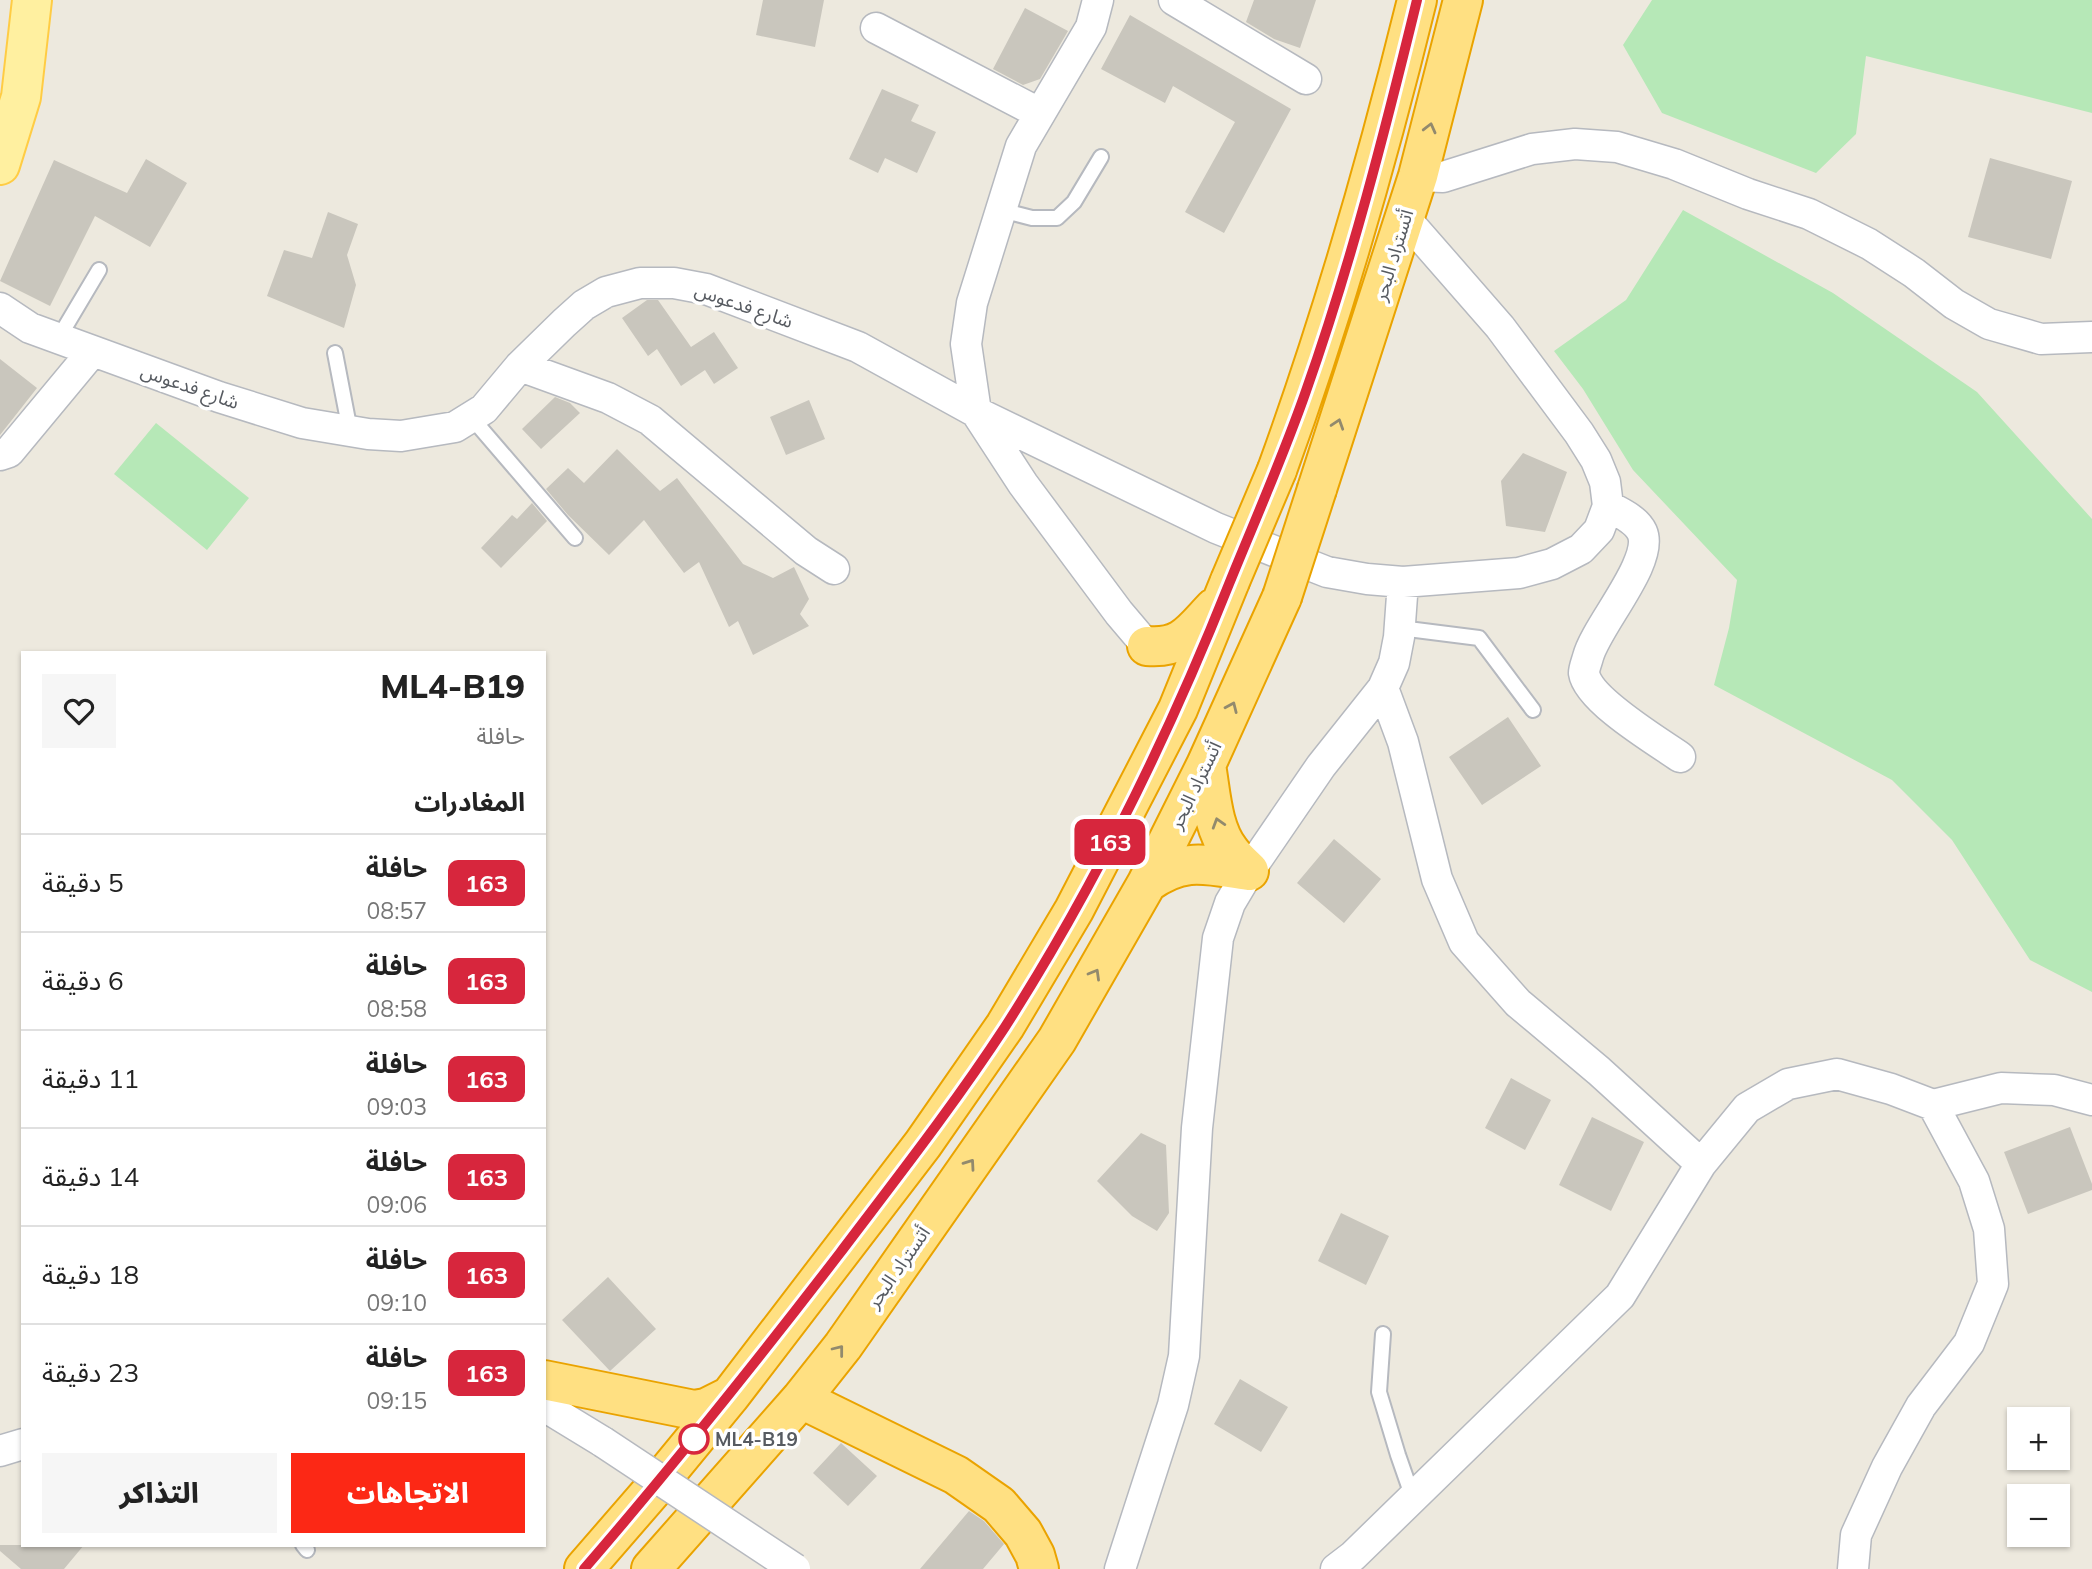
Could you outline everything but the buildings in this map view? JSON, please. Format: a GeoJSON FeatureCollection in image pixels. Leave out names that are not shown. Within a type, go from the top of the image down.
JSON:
{"type":"FeatureCollection","features":[{"type":"Feature","properties":{"kind":"highway"},"geometry":{"type":"LineString","coordinates":[[584,1569],[730,1396],[923,1144],[1005,1026],[1074,910],[1178,709],[1278,470],[1308,386],[1387,125],[1417,0]]}},
{"type":"Feature","properties":{"kind":"highway","name":"أتستراد البحر"},"geometry":{"type":"LineString","coordinates":[[651,1569],[801,1399],[843,1346],[1057,1040],[1147,883],[1206,765],[1282,597],[1418,176],[1463,0]]}},
{"type":"Feature","properties":{"kind":"highway"},"geometry":{"type":"LineString","coordinates":[[1147,646],[1173,645],[1186,638],[1227,589]]}},
{"type":"Feature","properties":{"kind":"highway"},"geometry":{"type":"LineString","coordinates":[[1147,646],[1165,671],[1178,709]]}},
{"type":"Feature","properties":{"kind":"highway"},"geometry":{"type":"LineString","coordinates":[[1206,765],[1220,833],[1229,850],[1249,872]]}},
{"type":"Feature","properties":{"kind":"highway"},"geometry":{"type":"LineString","coordinates":[[1147,883],[1165,871],[1180,866],[1200,864],[1249,872]]}},
{"type":"Feature","properties":{"kind":"highway"},"geometry":{"type":"LineString","coordinates":[[546,1380],[694,1410],[706,1408],[730,1396]]}},
{"type":"Feature","properties":{"kind":"highway"},"geometry":{"type":"LineString","coordinates":[[801,1399],[956,1475],[999,1505],[1023,1533],[1039,1569]]}},
{"type":"Feature","properties":{"kind":"highway"},"geometry":{"type":"LineString","coordinates":[[649,1402],[659,1418],[664,1434],[664,1453],[656,1486]]}},
{"type":"Feature","properties":{"kind":"main road"},"geometry":{"type":"LineString","coordinates":[[0,165],[21,97],[32,0]]}},
{"type":"Feature","properties":{"kind":"street","name":"شارع فدعوس"},"geometry":{"type":"LineString","coordinates":[[1098,0],[1091,27],[1021,146],[972,303],[966,344],[976,412],[1023,484],[1119,613],[1147,646]]}},
{"type":"Feature","properties":{"kind":"street"},"geometry":{"type":"LineString","coordinates":[[1174,0],[1306,79]]}},
{"type":"Feature","properties":{"kind":"street"},"geometry":{"type":"LineString","coordinates":[[876,28],[1039,113]]}},
{"type":"Feature","properties":{"kind":"street"},"geometry":{"type":"LineString","coordinates":[[1418,176],[1443,177],[1532,149],[1575,144],[1617,147],[1674,164],[1821,220],[1870,244],[1954,304],[1989,324],[2041,339],[2092,337]]}},
{"type":"Feature","properties":{"kind":"street"},"geometry":{"type":"LineString","coordinates":[[1404,217],[1500,327],[1579,432],[1596,460],[1605,482],[1608,506],[1628,518],[1642,531],[1644,545],[1640,562],[1590,647],[1584,672],[1604,704],[1680,757]]}},
{"type":"Feature","properties":{"kind":"street","name":"شارع فدعوس"},"geometry":{"type":"LineString","coordinates":[[0,308],[30,328],[92,352],[302,423],[368,434],[411,434],[455,427],[484,409],[520,366],[583,305],[606,292],[640,283],[674,283],[706,289],[858,347],[976,412],[1216,528],[1327,572],[1404,582],[1519,573],[1552,564],[1581,549],[1599,530],[1608,506]]}},
{"type":"Feature","properties":{"kind":"street"},"geometry":{"type":"LineString","coordinates":[[0,455],[9,452],[92,352]]}},
{"type":"Feature","properties":{"kind":"street"},"geometry":{"type":"LineString","coordinates":[[520,366],[608,398],[650,420],[806,551],[835,569]]}},
{"type":"Feature","properties":{"kind":"street"},"geometry":{"type":"LineString","coordinates":[[1120,1569],[1172,1405],[1184,1356],[1196,1128],[1216,950],[1230,903],[1249,872],[1321,766],[1383,688],[1394,663],[1404,582]]}},
{"type":"Feature","properties":{"kind":"street"},"geometry":{"type":"LineString","coordinates":[[1383,688],[1403,742],[1437,878],[1464,942],[1518,1003],[1599,1071],[1701,1164]]}},
{"type":"Feature","properties":{"kind":"street"},"geometry":{"type":"LineString","coordinates":[[1336,1569],[1413,1498],[1620,1296],[1701,1164],[1747,1108],[1788,1084],[1837,1074],[1891,1089],[1933,1105],[2001,1088],[2054,1090],[2092,1100]]}},
{"type":"Feature","properties":{"kind":"street"},"geometry":{"type":"LineString","coordinates":[[1853,1569],[1856,1535],[1887,1467],[1921,1406],[1969,1343],[1993,1284],[1989,1229],[1974,1181],[1933,1105]]}},
{"type":"Feature","properties":{"kind":"street"},"geometry":{"type":"LineString","coordinates":[[546,1407],[795,1569]]}},
{"type":"Feature","properties":{"kind":"street"},"geometry":{"type":"LineString","coordinates":[[0,1451],[21,1445]]}},
{"type":"Feature","properties":{"kind":"lane"},"geometry":{"type":"LineString","coordinates":[[1001,210],[1032,218],[1057,218],[1074,202],[1101,157]]}},
{"type":"Feature","properties":{"kind":"lane"},"geometry":{"type":"LineString","coordinates":[[58,339],[99,270]]}},
{"type":"Feature","properties":{"kind":"lane"},"geometry":{"type":"LineString","coordinates":[[335,353],[349,431]]}},
{"type":"Feature","properties":{"kind":"lane"},"geometry":{"type":"LineString","coordinates":[[471,417],[575,538]]}},
{"type":"Feature","properties":{"kind":"lane"},"geometry":{"type":"LineString","coordinates":[[1400,628],[1479,638],[1533,710]]}},
{"type":"Feature","properties":{"kind":"lane"},"geometry":{"type":"LineString","coordinates":[[1383,1334],[1379,1392],[1413,1498]]}},
{"type":"Feature","properties":{"kind":"green space"},"geometry":{"type":"Polygon","coordinates":[[[1652,0],[2092,0],[2092,113],[1866,56],[1856,134],[1816,173],[1662,113],[1623,45],[1652,0]]]}},
{"type":"Feature","properties":{"kind":"green space"},"geometry":{"type":"Polygon","coordinates":[[[1683,210],[1833,293],[1977,392],[2092,519],[2092,992],[2030,960],[1952,840],[1892,780],[1714,685],[1729,628],[1737,580],[1633,470],[1583,389],[1554,351],[1626,300],[1683,210]]]}},
{"type":"Feature","properties":{"kind":"green space"},"geometry":{"type":"Polygon","coordinates":[[[156,423],[249,498],[207,550],[114,474],[156,423]]]}},
{"type":"Feature","properties":{"kind":"bus line","name":"163"},"geometry":{"type":"LineString","coordinates":[[584,1569],[730,1396],[923,1144],[1005,1026],[1074,910],[1178,709],[1278,470],[1308,386],[1387,125],[1417,0]]}},
{"type":"Feature","properties":{"kind":"place","name":"ML4-B19"},"geometry":{"type":"Point","coordinates":[694,1439]}}]}
